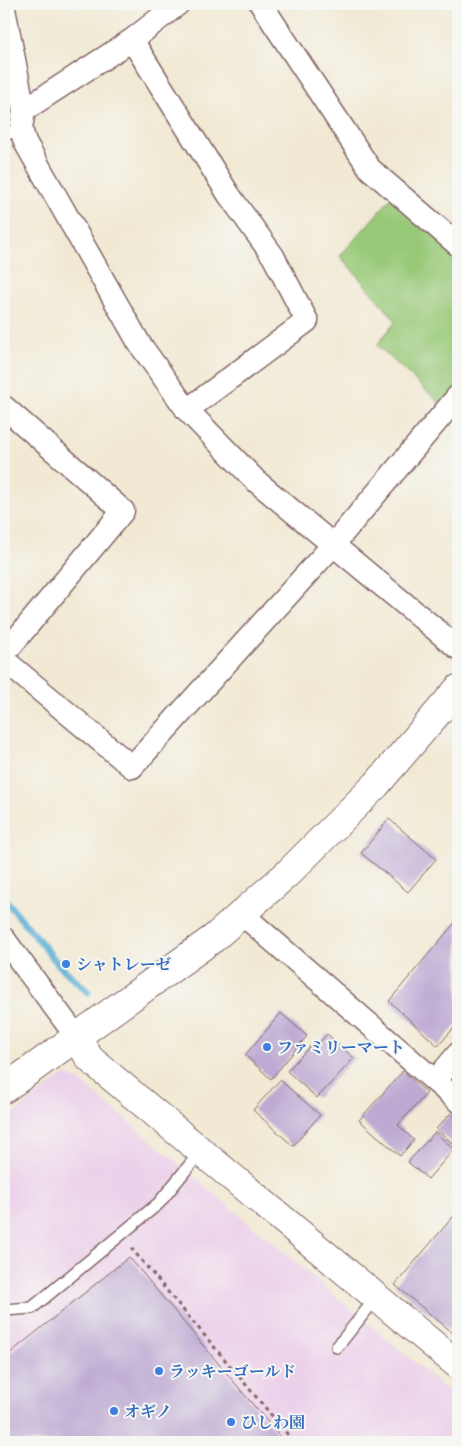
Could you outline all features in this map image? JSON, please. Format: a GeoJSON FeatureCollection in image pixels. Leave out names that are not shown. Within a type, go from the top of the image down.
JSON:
{"type":"FeatureCollection","features":[{"type":"Feature","properties":{"kind":"street"},"geometry":{"type":"LineString","coordinates":[[14,111],[132,40],[178,4]]}},
{"type":"Feature","properties":{"kind":"street"},"geometry":{"type":"LineString","coordinates":[[261,4],[370,169],[458,245]]}},
{"type":"Feature","properties":{"kind":"street"},"geometry":{"type":"LineString","coordinates":[[4,9],[14,111],[25,142],[139,342],[187,410],[256,481],[458,648]]}},
{"type":"Feature","properties":{"kind":"street"},"geometry":{"type":"LineString","coordinates":[[132,40],[229,195],[273,256],[307,321],[187,410]]}},
{"type":"Feature","properties":{"kind":"street"},"geometry":{"type":"LineString","coordinates":[[4,660],[132,768],[334,545],[458,396]]}},
{"type":"Feature","properties":{"kind":"street"},"geometry":{"type":"LineString","coordinates":[[4,407],[123,511],[4,654]]}},
{"type":"Feature","properties":{"kind":"street"},"geometry":{"type":"LineString","coordinates":[[4,1089],[214,938],[242,914],[287,874],[376,785],[458,689]]}},
{"type":"Feature","properties":{"kind":"street"},"geometry":{"type":"LineString","coordinates":[[242,914],[458,1101]]}},
{"type":"Feature","properties":{"kind":"street"},"geometry":{"type":"LineString","coordinates":[[4,939],[76,1036],[90,1059],[458,1365]]}},
{"type":"Feature","properties":{"kind":"street"},"geometry":{"type":"LineString","coordinates":[[435,1081],[458,1054]]}},
{"type":"Feature","properties":{"kind":"lane"},"geometry":{"type":"LineString","coordinates":[[4,1310],[32,1308],[159,1203],[201,1151]]}},
{"type":"Feature","properties":{"kind":"lane"},"geometry":{"type":"LineString","coordinates":[[336,1347],[376,1298]]}},
{"type":"Feature","properties":{"kind":"path"},"geometry":{"type":"LineString","coordinates":[[126,1254],[132,1249],[294,1442]]}},
{"type":"Feature","properties":{"kind":"shaded area"},"geometry":{"type":"Polygon","coordinates":[[[64,1075],[79,1080],[458,1399],[458,1442],[38,1442],[4,1400],[4,1121],[64,1075]]]}},
{"type":"Feature","properties":{"kind":"green space"},"geometry":{"type":"Polygon","coordinates":[[[391,198],[458,250],[458,396],[447,410],[377,345],[396,321],[340,256],[391,198]]]}},
{"type":"Feature","properties":{"kind":"building"},"geometry":{"type":"Polygon","coordinates":[[[389,819],[436,859],[408,892],[361,853],[389,819]]]}},
{"type":"Feature","properties":{"kind":"building"},"geometry":{"type":"Polygon","coordinates":[[[458,919],[458,1023],[438,1046],[389,1001],[458,919]]]}},
{"type":"Feature","properties":{"kind":"building"},"geometry":{"type":"Polygon","coordinates":[[[281,1013],[307,1036],[271,1079],[245,1055],[281,1013]]]}},
{"type":"Feature","properties":{"kind":"building"},"geometry":{"type":"Polygon","coordinates":[[[327,1034],[354,1058],[317,1098],[287,1071],[315,1041],[318,1044],[327,1034]]]}},
{"type":"Feature","properties":{"kind":"building"},"geometry":{"type":"Polygon","coordinates":[[[403,1071],[427,1093],[398,1125],[414,1140],[400,1156],[359,1120],[403,1071]]]}},
{"type":"Feature","properties":{"kind":"building"},"geometry":{"type":"Polygon","coordinates":[[[280,1080],[320,1115],[293,1146],[253,1110],[280,1080]]]}},
{"type":"Feature","properties":{"kind":"building"},"geometry":{"type":"Polygon","coordinates":[[[451,1113],[458,1120],[458,1136],[452,1143],[436,1129],[451,1113]]]}},
{"type":"Feature","properties":{"kind":"building"},"geometry":{"type":"Polygon","coordinates":[[[435,1132],[454,1149],[428,1179],[408,1162],[435,1132]]]}},
{"type":"Feature","properties":{"kind":"building"},"geometry":{"type":"Polygon","coordinates":[[[458,1211],[458,1337],[395,1285],[458,1211]]]}},
{"type":"Feature","properties":{"kind":"building"},"geometry":{"type":"Polygon","coordinates":[[[129,1257],[285,1442],[4,1442],[4,1358],[129,1257]]]}},
{"type":"Feature","properties":{"kind":"waterway"},"geometry":{"type":"LineString","coordinates":[[4,898],[59,965],[88,992]]}},
{"type":"Feature","properties":{"kind":"place","name":"シャトレーゼ"},"geometry":{"type":"Point","coordinates":[66,964]}},
{"type":"Feature","properties":{"kind":"place","name":"ファミリーマート"},"geometry":{"type":"Point","coordinates":[267,1047]}},
{"type":"Feature","properties":{"kind":"place","name":"ラッキーゴールド"},"geometry":{"type":"Point","coordinates":[159,1371]}},
{"type":"Feature","properties":{"kind":"place","name":"オギノ"},"geometry":{"type":"Point","coordinates":[114,1411]}},
{"type":"Feature","properties":{"kind":"place","name":"ひしわ園"},"geometry":{"type":"Point","coordinates":[231,1422]}}]}
